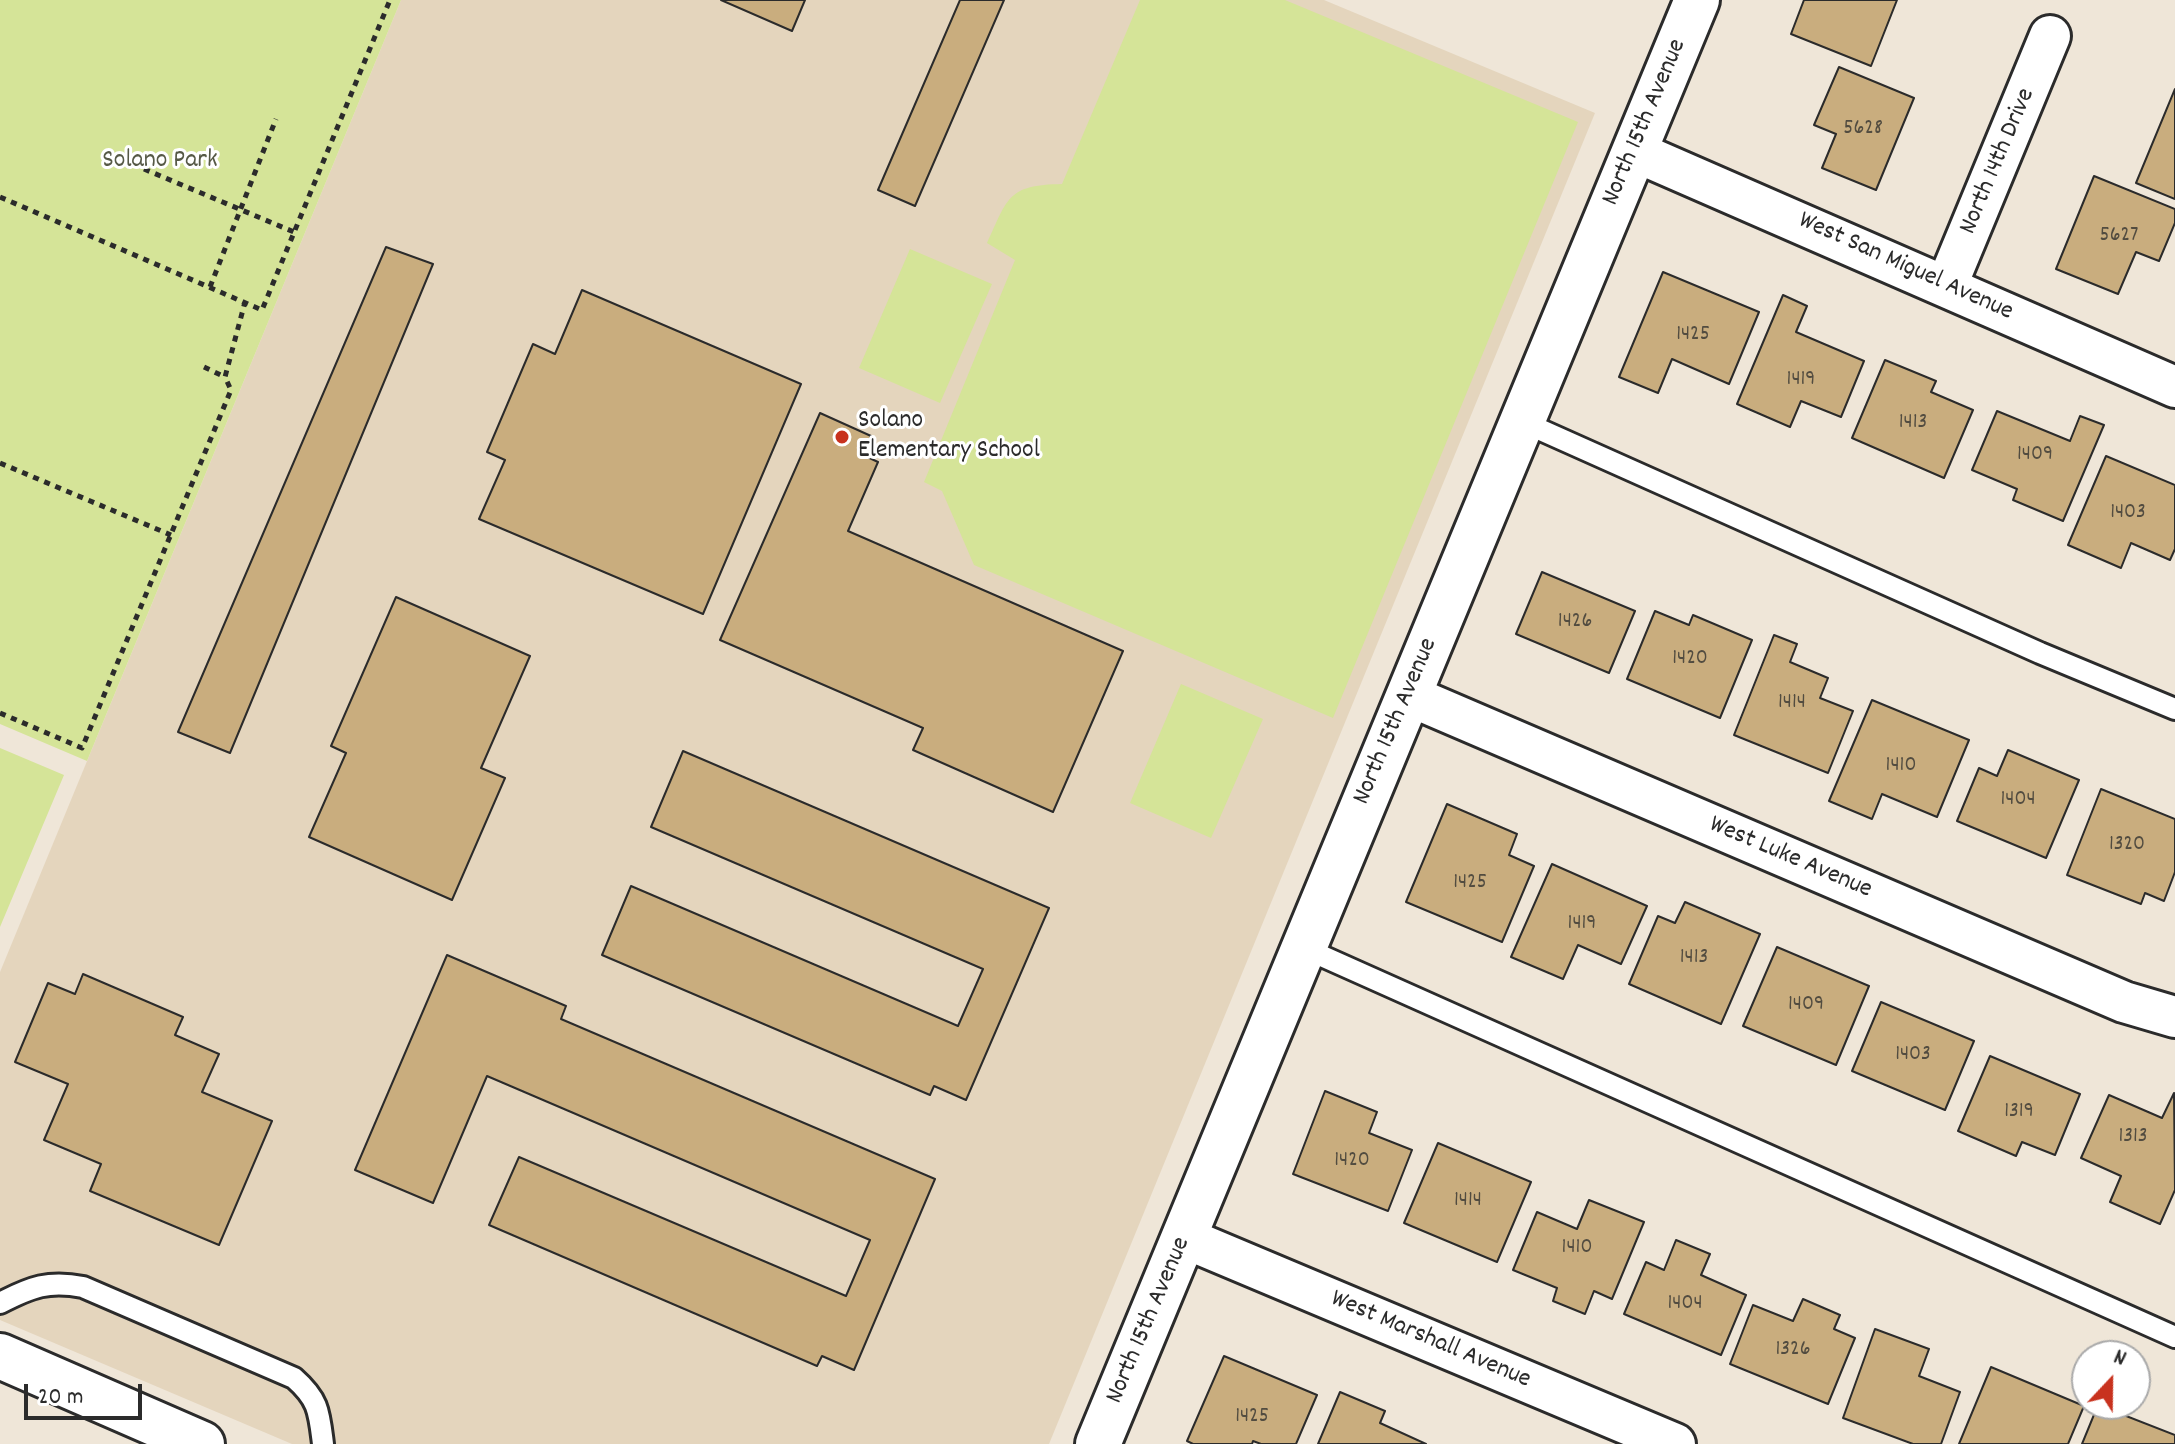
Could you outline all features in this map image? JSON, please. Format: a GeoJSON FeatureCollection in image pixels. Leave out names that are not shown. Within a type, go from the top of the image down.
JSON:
{"type":"FeatureCollection","features":[{"type":"Feature","properties":{"kind":"street","name":"North 15th Avenue"},"geometry":{"type":"LineString","coordinates":[[1098,1444],[1697,0]]}},
{"type":"Feature","properties":{"kind":"street","name":"North 14th Drive"},"geometry":{"type":"LineString","coordinates":[[1946,287],[2050,36]]}},
{"type":"Feature","properties":{"kind":"street","name":"West San Miguel Avenue"},"geometry":{"type":"LineString","coordinates":[[1634,151],[2175,387]]}},
{"type":"Feature","properties":{"kind":"street","name":"West Luke Avenue"},"geometry":{"type":"LineString","coordinates":[[1408,695],[2124,1002],[2175,1017]]}},
{"type":"Feature","properties":{"kind":"street","name":"West Marshall Avenue"},"geometry":{"type":"LineString","coordinates":[[1185,1238],[1675,1444]]}},
{"type":"Feature","properties":{"kind":"street"},"geometry":{"type":"LineString","coordinates":[[0,1356],[202,1444]]}},
{"type":"Feature","properties":{"kind":"lane"},"geometry":{"type":"LineString","coordinates":[[1523,422],[2040,653],[2175,709]]}},
{"type":"Feature","properties":{"kind":"lane"},"geometry":{"type":"LineString","coordinates":[[1304,948],[2175,1337]]}},
{"type":"Feature","properties":{"kind":"lane"},"geometry":{"type":"LineString","coordinates":[[0,1303],[33,1287],[63,1283],[83,1287],[294,1378],[309,1391],[318,1405],[323,1444]]}},
{"type":"Feature","properties":{"kind":"path"},"geometry":{"type":"LineString","coordinates":[[0,197],[262,310],[390,0]]}},
{"type":"Feature","properties":{"kind":"path"},"geometry":{"type":"LineString","coordinates":[[210,287],[276,119]]}},
{"type":"Feature","properties":{"kind":"path"},"geometry":{"type":"LineString","coordinates":[[144,169],[294,232]]}},
{"type":"Feature","properties":{"kind":"path"},"geometry":{"type":"LineString","coordinates":[[0,713],[82,748],[231,390],[225,377],[245,302]]}},
{"type":"Feature","properties":{"kind":"path"},"geometry":{"type":"LineString","coordinates":[[204,367],[225,377]]}},
{"type":"Feature","properties":{"kind":"path"},"geometry":{"type":"LineString","coordinates":[[0,463],[171,535]]}},
{"type":"Feature","properties":{"kind":"shaded area","name":"Solano Elementary School"},"geometry":{"type":"Polygon","coordinates":[[[401,0],[1324,0],[1595,113],[1049,1444],[292,1444],[0,1320],[0,972],[401,0]]]}},
{"type":"Feature","properties":{"kind":"green space","name":"Solano Park"},"geometry":{"type":"Polygon","coordinates":[[[0,0],[401,0],[87,761],[0,724],[0,0]]]}},
{"type":"Feature","properties":{"kind":"green space"},"geometry":{"type":"Polygon","coordinates":[[[1140,0],[1285,0],[1578,122],[1333,718],[974,565],[942,491],[924,482],[1015,260],[987,243],[1012,197],[1030,187],[1062,184],[1140,0]]]}},
{"type":"Feature","properties":{"kind":"green space"},"geometry":{"type":"Polygon","coordinates":[[[910,249],[992,284],[940,403],[859,368],[910,249]]]}},
{"type":"Feature","properties":{"kind":"green space"},"geometry":{"type":"Polygon","coordinates":[[[1181,684],[1263,719],[1211,838],[1130,803],[1181,684]]]}},
{"type":"Feature","properties":{"kind":"green space"},"geometry":{"type":"Polygon","coordinates":[[[0,748],[64,775],[0,927],[0,748]]]}},
{"type":"Feature","properties":{"kind":"building"},"geometry":{"type":"Polygon","coordinates":[[[721,0],[805,0],[792,31],[721,0]]]}},
{"type":"Feature","properties":{"kind":"building"},"geometry":{"type":"Polygon","coordinates":[[[960,0],[1004,0],[915,206],[878,190],[960,0]]]}},
{"type":"Feature","properties":{"kind":"building"},"geometry":{"type":"Polygon","coordinates":[[[1804,0],[1897,0],[1871,66],[1791,34],[1804,0]]]}},
{"type":"Feature","properties":{"kind":"building"},"geometry":{"type":"Polygon","coordinates":[[[1839,67],[1914,98],[1876,190],[1822,168],[1836,134],[1814,125],[1839,67]]]}},
{"type":"Feature","properties":{"kind":"building"},"geometry":{"type":"Polygon","coordinates":[[[2175,89],[2175,199],[2136,183],[2175,89]]]}},
{"type":"Feature","properties":{"kind":"building"},"geometry":{"type":"Polygon","coordinates":[[[2094,176],[2175,209],[2175,223],[2159,261],[2136,252],[2118,294],[2056,269],[2094,176]]]}},
{"type":"Feature","properties":{"kind":"building"},"geometry":{"type":"Polygon","coordinates":[[[386,247],[433,264],[230,753],[178,732],[386,247]]]}},
{"type":"Feature","properties":{"kind":"building"},"geometry":{"type":"Polygon","coordinates":[[[1663,272],[1759,312],[1729,384],[1672,359],[1658,393],[1619,377],[1663,272]]]}},
{"type":"Feature","properties":{"kind":"building"},"geometry":{"type":"Polygon","coordinates":[[[582,290],[801,384],[703,614],[479,519],[505,460],[487,452],[533,344],[555,354],[582,290]]]}},
{"type":"Feature","properties":{"kind":"building"},"geometry":{"type":"Polygon","coordinates":[[[1783,295],[1807,306],[1796,332],[1864,361],[1841,417],[1801,401],[1790,427],[1737,404],[1783,295]]]}},
{"type":"Feature","properties":{"kind":"building"},"geometry":{"type":"Polygon","coordinates":[[[1885,360],[1936,381],[1931,392],[1973,410],[1944,478],[1852,438],[1885,360]]]}},
{"type":"Feature","properties":{"kind":"building"},"geometry":{"type":"Polygon","coordinates":[[[1997,411],[2070,441],[2080,416],[2104,425],[2063,521],[2013,500],[2017,489],[1972,470],[1997,411]]]}},
{"type":"Feature","properties":{"kind":"building"},"geometry":{"type":"Polygon","coordinates":[[[820,413],[871,436],[863,455],[878,462],[848,531],[1123,651],[1053,812],[913,750],[923,728],[720,640],[820,413]]]}},
{"type":"Feature","properties":{"kind":"building"},"geometry":{"type":"Polygon","coordinates":[[[2106,456],[2175,485],[2175,549],[2170,560],[2131,543],[2121,568],[2068,545],[2106,456]]]}},
{"type":"Feature","properties":{"kind":"building"},"geometry":{"type":"Polygon","coordinates":[[[1542,572],[1635,611],[1609,673],[1516,634],[1542,572]]]}},
{"type":"Feature","properties":{"kind":"building"},"geometry":{"type":"Polygon","coordinates":[[[396,597],[530,656],[481,768],[505,778],[452,900],[309,837],[346,753],[331,746],[396,597]]]}},
{"type":"Feature","properties":{"kind":"building"},"geometry":{"type":"Polygon","coordinates":[[[1655,611],[1689,625],[1693,615],[1752,640],[1720,718],[1627,679],[1655,611]]]}},
{"type":"Feature","properties":{"kind":"building"},"geometry":{"type":"Polygon","coordinates":[[[1774,635],[1797,644],[1790,662],[1828,678],[1820,698],[1853,711],[1828,773],[1734,735],[1774,635]]]}},
{"type":"Feature","properties":{"kind":"building"},"geometry":{"type":"Polygon","coordinates":[[[1872,700],[1969,740],[1937,817],[1882,794],[1872,819],[1829,801],[1872,700]]]}},
{"type":"Feature","properties":{"kind":"building"},"geometry":{"type":"Polygon","coordinates":[[[2008,750],[2079,780],[2046,858],[1957,821],[1979,768],[1997,776],[2008,750]]]}},
{"type":"Feature","properties":{"kind":"building"},"geometry":{"type":"Polygon","coordinates":[[[683,751],[1049,908],[966,1100],[934,1086],[930,1095],[602,955],[631,886],[958,1026],[983,969],[651,827],[683,751]]]}},
{"type":"Feature","properties":{"kind":"building"},"geometry":{"type":"Polygon","coordinates":[[[2101,789],[2175,819],[2175,872],[2164,901],[2145,893],[2141,904],[2067,875],[2101,789]]]}},
{"type":"Feature","properties":{"kind":"building"},"geometry":{"type":"Polygon","coordinates":[[[1447,804],[1517,834],[1509,855],[1534,866],[1502,942],[1406,902],[1447,804]]]}},
{"type":"Feature","properties":{"kind":"building"},"geometry":{"type":"Polygon","coordinates":[[[1552,864],[1647,906],[1621,964],[1578,945],[1563,979],[1511,957],[1552,864]]]}},
{"type":"Feature","properties":{"kind":"building"},"geometry":{"type":"Polygon","coordinates":[[[1685,902],[1760,934],[1721,1024],[1629,984],[1658,916],[1675,923],[1685,902]]]}},
{"type":"Feature","properties":{"kind":"building"},"geometry":{"type":"Polygon","coordinates":[[[1777,947],[1869,986],[1836,1065],[1743,1026],[1777,947]]]}},
{"type":"Feature","properties":{"kind":"building"},"geometry":{"type":"Polygon","coordinates":[[[447,955],[566,1006],[561,1019],[935,1179],[854,1370],[822,1356],[817,1366],[489,1225],[519,1157],[846,1296],[870,1240],[487,1076],[433,1203],[355,1170],[447,955]]]}},
{"type":"Feature","properties":{"kind":"building"},"geometry":{"type":"Polygon","coordinates":[[[83,974],[183,1017],[175,1035],[219,1054],[202,1092],[272,1121],[219,1245],[90,1191],[101,1164],[44,1140],[68,1084],[15,1062],[48,983],[75,994],[83,974]]]}},
{"type":"Feature","properties":{"kind":"building"},"geometry":{"type":"Polygon","coordinates":[[[1881,1002],[1974,1041],[1945,1110],[1852,1071],[1881,1002]]]}},
{"type":"Feature","properties":{"kind":"building"},"geometry":{"type":"Polygon","coordinates":[[[1990,1056],[2080,1094],[2055,1155],[2022,1142],[2016,1156],[1958,1131],[1990,1056]]]}},
{"type":"Feature","properties":{"kind":"building"},"geometry":{"type":"Polygon","coordinates":[[[1325,1091],[1377,1112],[1369,1133],[1412,1150],[1388,1211],[1293,1174],[1325,1091]]]}},
{"type":"Feature","properties":{"kind":"building"},"geometry":{"type":"Polygon","coordinates":[[[2174,1093],[2175,1190],[2160,1224],[2110,1202],[2121,1176],[2081,1158],[2109,1095],[2162,1118],[2174,1093]]]}},
{"type":"Feature","properties":{"kind":"building"},"geometry":{"type":"Polygon","coordinates":[[[1438,1143],[1531,1182],[1497,1262],[1404,1223],[1438,1143]]]}},
{"type":"Feature","properties":{"kind":"building"},"geometry":{"type":"Polygon","coordinates":[[[1589,1200],[1644,1222],[1612,1299],[1594,1291],[1585,1314],[1553,1301],[1557,1288],[1513,1270],[1537,1212],[1577,1229],[1589,1200]]]}},
{"type":"Feature","properties":{"kind":"building"},"geometry":{"type":"Polygon","coordinates":[[[1676,1240],[1710,1254],[1701,1275],[1746,1295],[1721,1355],[1624,1314],[1646,1262],[1664,1270],[1676,1240]]]}},
{"type":"Feature","properties":{"kind":"building"},"geometry":{"type":"Polygon","coordinates":[[[1803,1299],[1840,1315],[1834,1329],[1855,1338],[1828,1404],[1730,1364],[1753,1305],[1793,1321],[1803,1299]]]}},
{"type":"Feature","properties":{"kind":"building"},"geometry":{"type":"Polygon","coordinates":[[[1875,1329],[1929,1349],[1919,1376],[1960,1392],[1941,1444],[1913,1444],[1843,1418],[1875,1329]]]}},
{"type":"Feature","properties":{"kind":"building"},"geometry":{"type":"Polygon","coordinates":[[[1224,1356],[1317,1395],[1296,1444],[1261,1444],[1253,1441],[1252,1444],[1193,1444],[1187,1441],[1224,1356]]]}},
{"type":"Feature","properties":{"kind":"building"},"geometry":{"type":"Polygon","coordinates":[[[1991,1367],[2071,1401],[2071,1420],[2078,1420],[2068,1444],[1959,1444],[1991,1367]]]}},
{"type":"Feature","properties":{"kind":"building"},"geometry":{"type":"Polygon","coordinates":[[[1340,1392],[1385,1411],[1380,1423],[1426,1444],[1318,1444],[1340,1392]]]}},
{"type":"Feature","properties":{"kind":"building"},"geometry":{"type":"Polygon","coordinates":[[[2092,1420],[2136,1420],[2175,1435],[2175,1444],[2082,1444],[2092,1420]]]}},
{"type":"Feature","properties":{"kind":"place","name":"Solano Elementary School"},"geometry":{"type":"Point","coordinates":[842,437]}}]}
